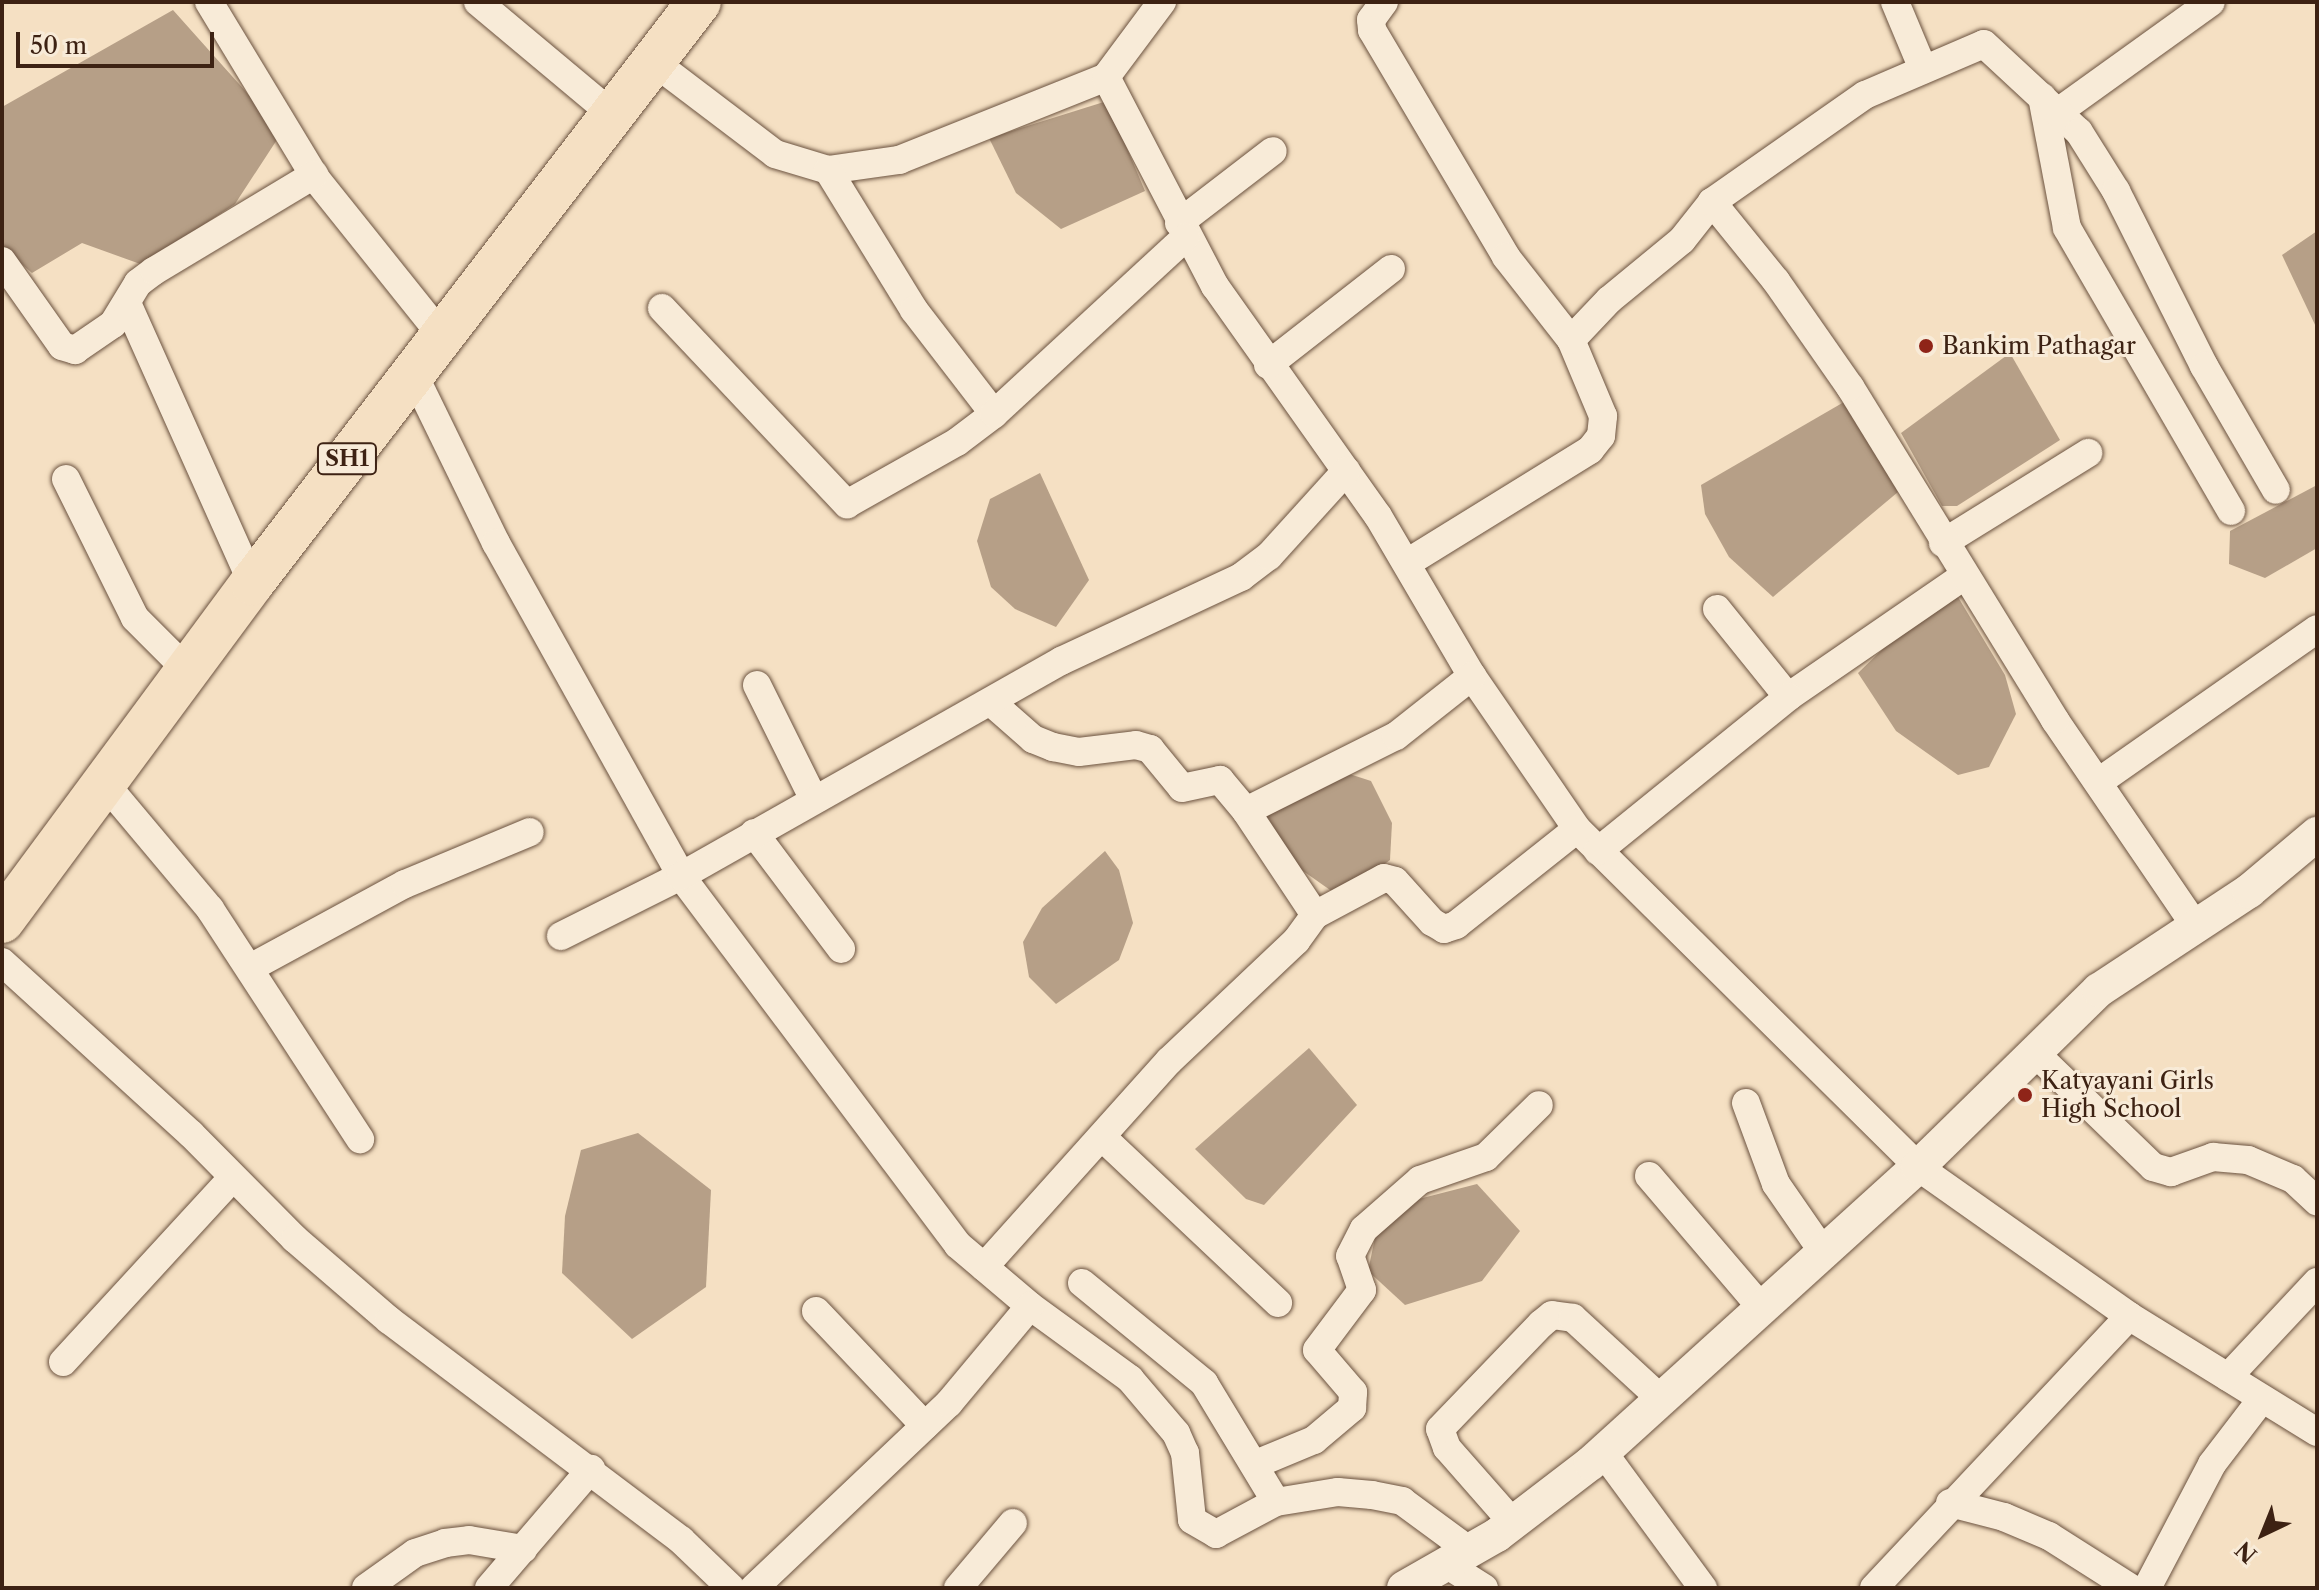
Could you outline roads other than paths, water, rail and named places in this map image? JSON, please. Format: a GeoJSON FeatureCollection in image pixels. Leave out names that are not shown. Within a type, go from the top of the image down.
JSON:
{"type":"FeatureCollection","features":[{"type":"Feature","properties":{"kind":"main road","name":"SH1"},"geometry":{"type":"LineString","coordinates":[[2,921],[106,785],[252,583],[699,2]]}},
{"type":"Feature","properties":{"kind":"street"},"geometry":{"type":"LineString","coordinates":[[209,2],[314,175],[441,335]]}},
{"type":"Feature","properties":{"kind":"street"},"geometry":{"type":"LineString","coordinates":[[478,2],[612,114]]}},
{"type":"Feature","properties":{"kind":"street"},"geometry":{"type":"LineString","coordinates":[[654,62],[775,154],[828,170],[899,160],[1106,77],[1162,2]]}},
{"type":"Feature","properties":{"kind":"street"},"geometry":{"type":"LineString","coordinates":[[1384,2],[1371,20],[1372,30],[1506,257],[1571,340],[1603,416],[1601,436],[1570,464],[1407,563]]}},
{"type":"Feature","properties":{"kind":"street"},"geometry":{"type":"LineString","coordinates":[[1895,2],[1923,69]]}},
{"type":"Feature","properties":{"kind":"street"},"geometry":{"type":"LineString","coordinates":[[2050,104],[2211,2]]}},
{"type":"Feature","properties":{"kind":"street"},"geometry":{"type":"LineString","coordinates":[[1571,340],[1609,300],[1682,240],[1712,202],[1865,95],[1984,44],[2079,132],[2116,191],[2197,354],[2276,490]]}},
{"type":"Feature","properties":{"kind":"street"},"geometry":{"type":"LineString","coordinates":[[1106,77],[1182,230],[1268,365],[1346,471],[1407,563],[1472,676],[1577,829],[1918,1167],[2129,1316],[2317,1432]]}},
{"type":"Feature","properties":{"kind":"street"},"geometry":{"type":"LineString","coordinates":[[2050,104],[2067,228],[2231,511]]}},
{"type":"Feature","properties":{"kind":"street"},"geometry":{"type":"LineString","coordinates":[[662,308],[847,504],[957,442],[994,414],[1182,230],[1273,151]]}},
{"type":"Feature","properties":{"kind":"street"},"geometry":{"type":"LineString","coordinates":[[828,170],[914,310],[994,414]]}},
{"type":"Feature","properties":{"kind":"street"},"geometry":{"type":"LineString","coordinates":[[2,261],[67,349],[83,346],[113,324],[138,283],[154,271],[314,175]]}},
{"type":"Feature","properties":{"kind":"street"},"geometry":{"type":"LineString","coordinates":[[1712,202],[1767,268],[1850,387],[1964,576],[2194,924]]}},
{"type":"Feature","properties":{"kind":"street"},"geometry":{"type":"LineString","coordinates":[[1268,365],[1391,269]]}},
{"type":"Feature","properties":{"kind":"street"},"geometry":{"type":"LineString","coordinates":[[127,303],[252,583]]}},
{"type":"Feature","properties":{"kind":"street"},"geometry":{"type":"LineString","coordinates":[[413,373],[496,543],[681,876],[929,1209],[984,1267],[1030,1306],[1130,1379],[1176,1433],[1185,1453],[1187,1505],[1199,1528],[1208,1533],[1228,1531],[1276,1502],[1338,1492],[1402,1501],[1484,1588]]}},
{"type":"Feature","properties":{"kind":"street"},"geometry":{"type":"LineString","coordinates":[[1943,543],[2088,453]]}},
{"type":"Feature","properties":{"kind":"street"},"geometry":{"type":"LineString","coordinates":[[561,936],[681,876],[813,798],[992,703],[1061,661],[1241,577],[1269,556],[1346,471]]}},
{"type":"Feature","properties":{"kind":"street"},"geometry":{"type":"LineString","coordinates":[[66,479],[135,618],[189,672]]}},
{"type":"Feature","properties":{"kind":"street"},"geometry":{"type":"LineString","coordinates":[[1598,851],[1788,697],[1964,576]]}},
{"type":"Feature","properties":{"kind":"street"},"geometry":{"type":"LineString","coordinates":[[1717,609],[1788,697]]}},
{"type":"Feature","properties":{"kind":"street"},"geometry":{"type":"LineString","coordinates":[[2100,781],[2317,629]]}},
{"type":"Feature","properties":{"kind":"street"},"geometry":{"type":"LineString","coordinates":[[1246,811],[1396,736],[1472,676]]}},
{"type":"Feature","properties":{"kind":"street"},"geometry":{"type":"LineString","coordinates":[[757,685],[813,798]]}},
{"type":"Feature","properties":{"kind":"street"},"geometry":{"type":"LineString","coordinates":[[992,703],[1033,739],[1053,747],[1079,752],[1136,745],[1150,749],[1182,788],[1220,780],[1246,811],[1315,915]]}},
{"type":"Feature","properties":{"kind":"street"},"geometry":{"type":"LineString","coordinates":[[106,785],[173,861],[250,968],[360,1139]]}},
{"type":"Feature","properties":{"kind":"street"},"geometry":{"type":"LineString","coordinates":[[984,1267],[1169,1061],[1296,941],[1315,915],[1384,878],[1395,881],[1432,922],[1444,929],[1456,925],[1577,829]]}},
{"type":"Feature","properties":{"kind":"street"},"geometry":{"type":"LineString","coordinates":[[250,968],[405,884],[530,832]]}},
{"type":"Feature","properties":{"kind":"street"},"geometry":{"type":"LineString","coordinates":[[754,833],[841,949]]}},
{"type":"Feature","properties":{"kind":"street"},"geometry":{"type":"LineString","coordinates":[[1404,1588],[1513,1523],[1603,1452],[1918,1167],[2099,990],[2194,924],[2249,891],[2317,834]]}},
{"type":"Feature","properties":{"kind":"street"},"geometry":{"type":"LineString","coordinates":[[2,962],[389,1320],[591,1469],[681,1540],[731,1588]]}},
{"type":"Feature","properties":{"kind":"street"},"geometry":{"type":"LineString","coordinates":[[2034,1052],[2153,1167],[2171,1172],[2213,1157],[2248,1160],[2293,1179],[2317,1201]]}},
{"type":"Feature","properties":{"kind":"street"},"geometry":{"type":"LineString","coordinates":[[1746,1103],[1776,1184],[1823,1252]]}},
{"type":"Feature","properties":{"kind":"street"},"geometry":{"type":"LineString","coordinates":[[1256,1464],[1314,1440],[1352,1408],[1353,1392],[1317,1350],[1362,1290],[1350,1256],[1364,1229],[1420,1180],[1486,1157],[1539,1105]]}},
{"type":"Feature","properties":{"kind":"street"},"geometry":{"type":"LineString","coordinates":[[1102,1137],[1278,1303]]}},
{"type":"Feature","properties":{"kind":"street"},"geometry":{"type":"LineString","coordinates":[[1649,1176],[1761,1307]]}},
{"type":"Feature","properties":{"kind":"street"},"geometry":{"type":"LineString","coordinates":[[63,1362],[233,1177]]}},
{"type":"Feature","properties":{"kind":"street"},"geometry":{"type":"LineString","coordinates":[[2228,1377],[2317,1282]]}},
{"type":"Feature","properties":{"kind":"street"},"geometry":{"type":"LineString","coordinates":[[1082,1283],[1204,1383],[1256,1464],[1276,1502]]}},
{"type":"Feature","properties":{"kind":"street"},"geometry":{"type":"LineString","coordinates":[[754,1588],[925,1426],[1030,1306]]}},
{"type":"Feature","properties":{"kind":"street"},"geometry":{"type":"LineString","coordinates":[[816,1311],[925,1426]]}},
{"type":"Feature","properties":{"kind":"street"},"geometry":{"type":"LineString","coordinates":[[1513,1523],[1447,1448],[1440,1429],[1541,1324],[1552,1315],[1573,1318],[1661,1399]]}},
{"type":"Feature","properties":{"kind":"street"},"geometry":{"type":"LineString","coordinates":[[1874,1588],[1950,1503],[2129,1316]]}},
{"type":"Feature","properties":{"kind":"street"},"geometry":{"type":"LineString","coordinates":[[2147,1588],[2212,1464],[2261,1400]]}},
{"type":"Feature","properties":{"kind":"street"},"geometry":{"type":"LineString","coordinates":[[1603,1452],[1703,1588]]}},
{"type":"Feature","properties":{"kind":"street"},"geometry":{"type":"LineString","coordinates":[[489,1588],[591,1469]]}},
{"type":"Feature","properties":{"kind":"street"},"geometry":{"type":"LineString","coordinates":[[1950,1503],[2004,1517],[2049,1536],[2131,1588]]}},
{"type":"Feature","properties":{"kind":"street"},"geometry":{"type":"LineString","coordinates":[[958,1588],[1013,1523]]}},
{"type":"Feature","properties":{"kind":"street"},"geometry":{"type":"LineString","coordinates":[[366,1588],[394,1565],[445,1543],[469,1540],[523,1549]]}},
{"type":"Feature","properties":{"kind":"place","name":"Bankim Pathagar"},"geometry":{"type":"Point","coordinates":[1926,346]}},
{"type":"Feature","properties":{"kind":"place","name":"Katyayani Girls High School"},"geometry":{"type":"Point","coordinates":[2025,1095]}}]}
